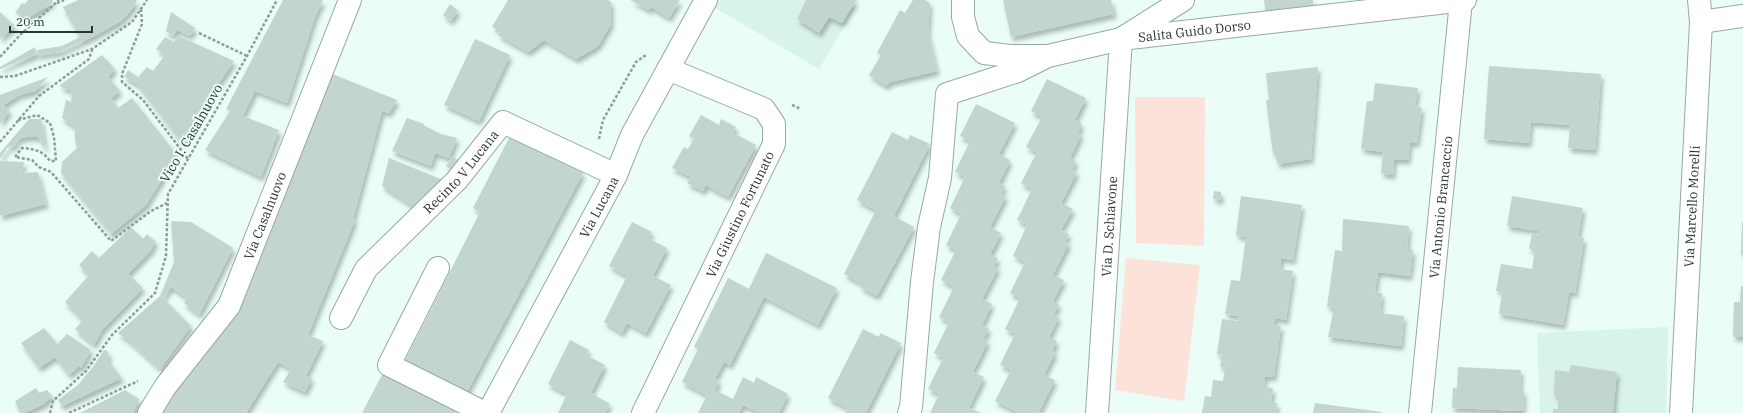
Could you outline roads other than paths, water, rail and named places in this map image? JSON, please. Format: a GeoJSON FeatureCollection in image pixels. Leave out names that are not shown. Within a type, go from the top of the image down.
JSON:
{"type":"FeatureCollection","features":[{"type":"Feature","properties":{"kind":"street","name":"Via Casalnuovo"},"geometry":{"type":"LineString","coordinates":[[149,413],[165,388],[229,306],[350,0]]}},
{"type":"Feature","properties":{"kind":"street","name":"Via Lucana"},"geometry":{"type":"LineString","coordinates":[[487,413],[616,175],[632,135],[706,0]]}},
{"type":"Feature","properties":{"kind":"street","name":"Salita Guido Dorso"},"geometry":{"type":"LineString","coordinates":[[963,0],[963,16],[968,36],[984,53],[1010,56],[1048,56],[1121,39],[1465,0]]}},
{"type":"Feature","properties":{"kind":"street"},"geometry":{"type":"LineString","coordinates":[[1121,39],[1183,0]]}},
{"type":"Feature","properties":{"kind":"street","name":"Via Antonio Brancaccio"},"geometry":{"type":"LineString","coordinates":[[1420,413],[1461,0]]}},
{"type":"Feature","properties":{"kind":"street","name":"Via Marcello Morelli"},"geometry":{"type":"LineString","coordinates":[[1681,413],[1701,22],[1699,0]]}},
{"type":"Feature","properties":{"kind":"street"},"geometry":{"type":"LineString","coordinates":[[1701,22],[1743,16]]}},
{"type":"Feature","properties":{"kind":"street","name":"Via D. Schiavone"},"geometry":{"type":"LineString","coordinates":[[1097,413],[1121,39]]}},
{"type":"Feature","properties":{"kind":"street"},"geometry":{"type":"LineString","coordinates":[[909,413],[911,407],[922,282],[929,227],[940,178],[948,94],[1018,71],[1048,56]]}},
{"type":"Feature","properties":{"kind":"street","name":"Via Giustino Fortunato"},"geometry":{"type":"LineString","coordinates":[[643,413],[774,144],[774,124],[764,109],[668,69]]}},
{"type":"Feature","properties":{"kind":"street","name":"Recinto V Lucana"},"geometry":{"type":"LineString","coordinates":[[341,318],[366,269],[457,180],[503,122],[616,175]]}},
{"type":"Feature","properties":{"kind":"street"},"geometry":{"type":"LineString","coordinates":[[438,268],[389,365],[487,413]]}}]}
